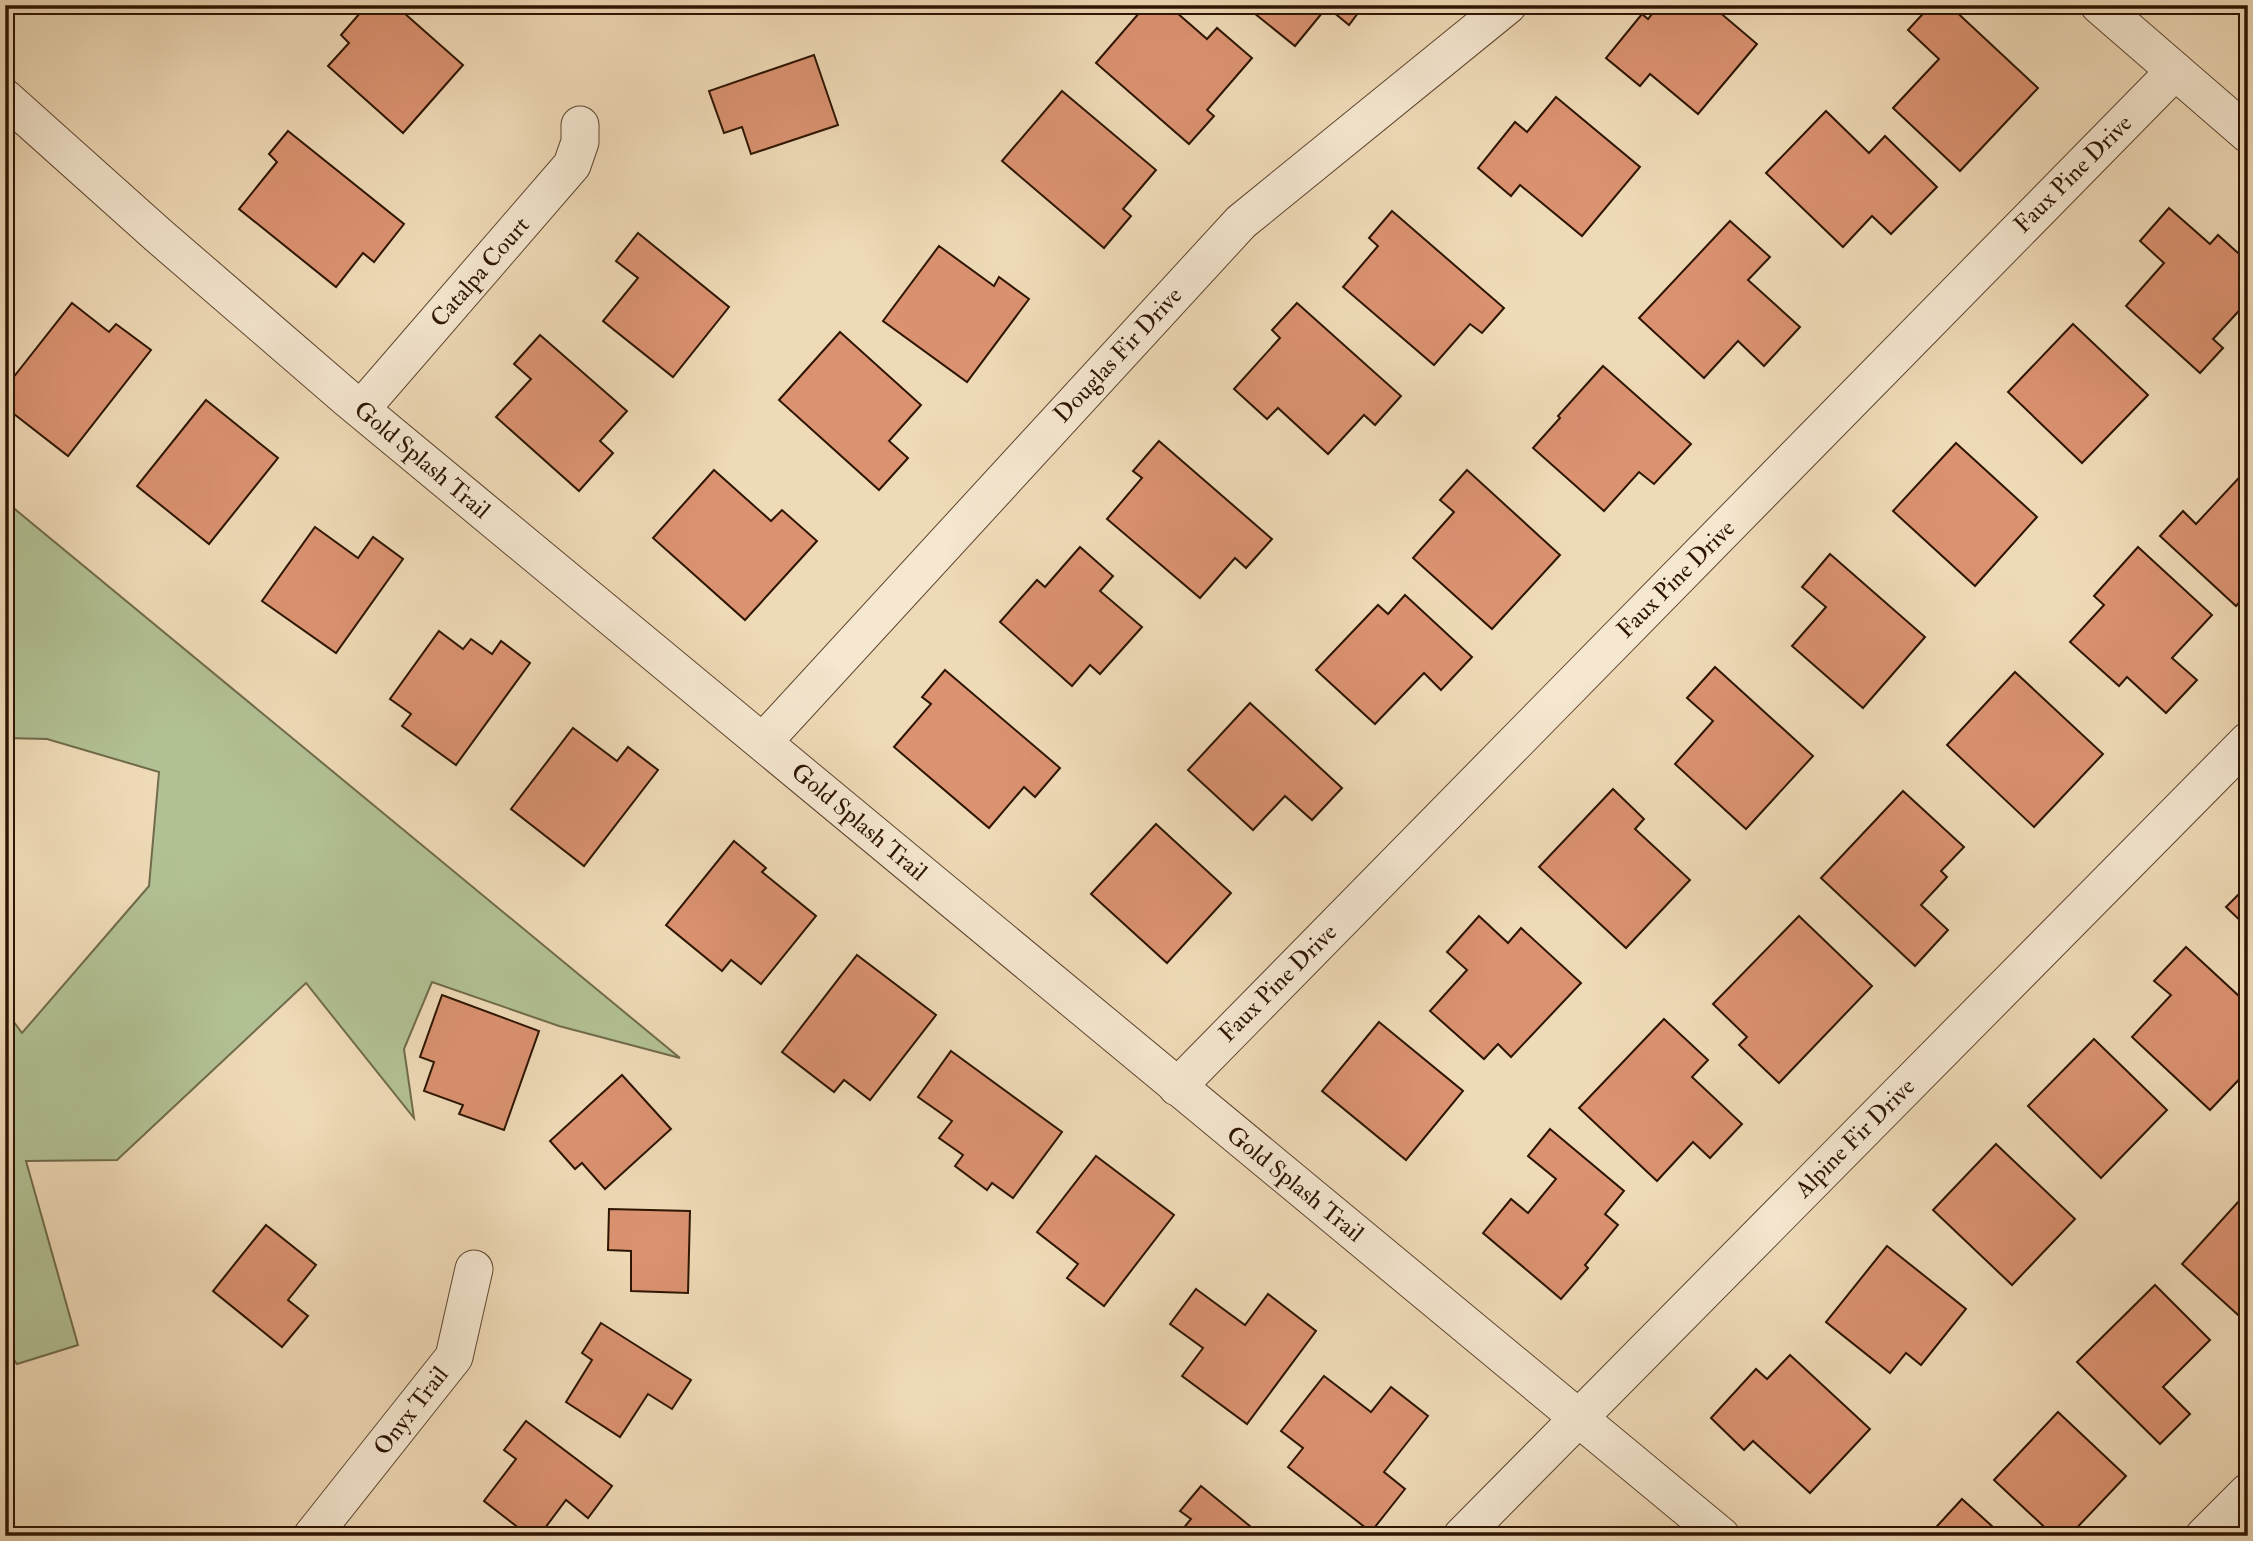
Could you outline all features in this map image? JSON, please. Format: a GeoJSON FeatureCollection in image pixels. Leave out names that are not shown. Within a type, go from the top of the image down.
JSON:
{"type":"FeatureCollection","features":[{"type":"Feature","properties":{"kind":"street","name":"Douglas Fir Drive"},"geometry":{"type":"LineString","coordinates":[[763,742],[1241,222],[1508,5]]}},
{"type":"Feature","properties":{"kind":"street"},"geometry":{"type":"LineString","coordinates":[[2099,5],[2248,134]]}},
{"type":"Feature","properties":{"kind":"street","name":"Faux Pine Drive"},"geometry":{"type":"LineString","coordinates":[[1177,1087],[2175,71]]}},
{"type":"Feature","properties":{"kind":"street","name":"Gold Splash Trail"},"geometry":{"type":"LineString","coordinates":[[5,98],[158,235],[361,409],[1721,1536]]}},
{"type":"Feature","properties":{"kind":"street","name":"Catalpa Court"},"geometry":{"type":"LineString","coordinates":[[361,409],[572,165],[580,142],[580,125]]}},
{"type":"Feature","properties":{"kind":"street","name":"Alpine Fir Drive"},"geometry":{"type":"LineString","coordinates":[[1462,1536],[2248,741]]}},
{"type":"Feature","properties":{"kind":"street","name":"Onyx Trail"},"geometry":{"type":"LineString","coordinates":[[312,1536],[454,1357],[474,1269]]}},
{"type":"Feature","properties":{"kind":"street"},"geometry":{"type":"LineString","coordinates":[[2204,1536],[2248,1492]]}},
{"type":"Feature","properties":{"kind":"green space"},"geometry":{"type":"Polygon","coordinates":[[[5,501],[680,1058],[559,1026],[432,982],[404,1049],[414,1118],[306,983],[117,1160],[26,1161],[78,1345],[17,1364],[5,1348],[5,1010],[22,1033],[149,886],[159,772],[47,739],[5,738],[5,501]]]}},
{"type":"Feature","properties":{"kind":"building"},"geometry":{"type":"Polygon","coordinates":[[[367,5],[395,5],[463,65],[403,133],[328,66],[349,43],[341,35],[367,5]]]}},
{"type":"Feature","properties":{"kind":"building"},"geometry":{"type":"Polygon","coordinates":[[[1146,5],[1168,5],[1207,39],[1217,28],[1252,58],[1207,110],[1214,116],[1189,144],[1096,63],[1146,5]]]}},
{"type":"Feature","properties":{"kind":"building"},"geometry":{"type":"Polygon","coordinates":[[[1244,5],[1364,5],[1349,25],[1327,7],[1295,46],[1244,5]]]}},
{"type":"Feature","properties":{"kind":"building"},"geometry":{"type":"Polygon","coordinates":[[[1659,5],[1711,5],[1757,44],[1698,114],[1650,74],[1640,86],[1606,58],[1642,14],[1648,19],[1659,5]]]}},
{"type":"Feature","properties":{"kind":"building"},"geometry":{"type":"Polygon","coordinates":[[[1931,5],[1949,5],[2038,88],[1960,171],[1893,108],[1939,59],[1908,30],[1931,5]]]}},
{"type":"Feature","properties":{"kind":"building"},"geometry":{"type":"Polygon","coordinates":[[[814,55],[838,125],[751,154],[742,127],[724,133],[709,91],[814,55]]]}},
{"type":"Feature","properties":{"kind":"building"},"geometry":{"type":"Polygon","coordinates":[[[1062,91],[1156,170],[1123,209],[1131,216],[1104,248],[1002,161],[1062,91]]]}},
{"type":"Feature","properties":{"kind":"building"},"geometry":{"type":"Polygon","coordinates":[[[1556,97],[1640,167],[1582,236],[1520,185],[1511,196],[1478,168],[1515,122],[1527,132],[1556,97]]]}},
{"type":"Feature","properties":{"kind":"building"},"geometry":{"type":"Polygon","coordinates":[[[1826,111],[1869,153],[1885,136],[1937,187],[1891,234],[1872,216],[1843,247],[1766,173],[1826,111]]]}},
{"type":"Feature","properties":{"kind":"building"},"geometry":{"type":"Polygon","coordinates":[[[288,131],[404,224],[374,262],[363,253],[336,287],[239,209],[277,162],[269,154],[288,131]]]}},
{"type":"Feature","properties":{"kind":"building"},"geometry":{"type":"Polygon","coordinates":[[[2169,208],[2210,244],[2218,235],[2248,262],[2248,301],[2213,339],[2223,348],[2200,373],[2126,306],[2164,263],[2140,241],[2169,208]]]}},
{"type":"Feature","properties":{"kind":"building"},"geometry":{"type":"Polygon","coordinates":[[[1392,211],[1504,308],[1482,333],[1470,324],[1434,365],[1343,287],[1378,246],[1369,238],[1392,211]]]}},
{"type":"Feature","properties":{"kind":"building"},"geometry":{"type":"Polygon","coordinates":[[[1730,221],[1770,257],[1748,280],[1800,327],[1764,366],[1738,341],[1704,378],[1639,318],[1730,221]]]}},
{"type":"Feature","properties":{"kind":"building"},"geometry":{"type":"Polygon","coordinates":[[[638,233],[729,307],[673,377],[603,321],[638,278],[616,261],[638,233]]]}},
{"type":"Feature","properties":{"kind":"building"},"geometry":{"type":"Polygon","coordinates":[[[939,246],[994,286],[999,277],[1029,299],[967,382],[883,321],[939,246]]]}},
{"type":"Feature","properties":{"kind":"building"},"geometry":{"type":"Polygon","coordinates":[[[72,303],[109,332],[116,324],[151,350],[68,456],[5,407],[5,388],[72,303]]]}},
{"type":"Feature","properties":{"kind":"building"},"geometry":{"type":"Polygon","coordinates":[[[1297,303],[1401,396],[1375,425],[1364,415],[1328,454],[1278,408],[1267,419],[1234,389],[1280,338],[1272,330],[1297,303]]]}},
{"type":"Feature","properties":{"kind":"building"},"geometry":{"type":"Polygon","coordinates":[[[2073,324],[2148,395],[2082,463],[2008,392],[2073,324]]]}},
{"type":"Feature","properties":{"kind":"building"},"geometry":{"type":"Polygon","coordinates":[[[840,332],[921,405],[889,441],[908,458],[879,490],[779,400],[840,332]]]}},
{"type":"Feature","properties":{"kind":"building"},"geometry":{"type":"Polygon","coordinates":[[[540,335],[627,411],[600,441],[613,453],[579,491],[496,417],[531,379],[514,364],[540,335]]]}},
{"type":"Feature","properties":{"kind":"building"},"geometry":{"type":"Polygon","coordinates":[[[1603,366],[1691,444],[1654,484],[1639,472],[1604,511],[1533,448],[1603,366]]]}},
{"type":"Feature","properties":{"kind":"building"},"geometry":{"type":"Polygon","coordinates":[[[206,400],[278,458],[209,544],[137,486],[206,400]]]}},
{"type":"Feature","properties":{"kind":"building"},"geometry":{"type":"Polygon","coordinates":[[[1159,441],[1272,539],[1246,568],[1235,558],[1200,598],[1107,519],[1142,478],[1133,471],[1159,441]]]}},
{"type":"Feature","properties":{"kind":"building"},"geometry":{"type":"Polygon","coordinates":[[[1956,443],[2037,517],[1975,586],[1893,511],[1956,443]]]}},
{"type":"Feature","properties":{"kind":"building"},"geometry":{"type":"Polygon","coordinates":[[[2248,468],[2248,593],[2236,606],[2160,536],[2183,511],[2196,524],[2248,468]]]}},
{"type":"Feature","properties":{"kind":"building"},"geometry":{"type":"Polygon","coordinates":[[[714,470],[771,521],[782,510],[817,541],[745,620],[653,538],[714,470]]]}},
{"type":"Feature","properties":{"kind":"building"},"geometry":{"type":"Polygon","coordinates":[[[1467,470],[1560,555],[1492,629],[1413,558],[1454,512],[1440,500],[1467,470]]]}},
{"type":"Feature","properties":{"kind":"building"},"geometry":{"type":"Polygon","coordinates":[[[315,527],[358,558],[373,537],[403,559],[336,653],[262,601],[315,527]]]}},
{"type":"Feature","properties":{"kind":"building"},"geometry":{"type":"Polygon","coordinates":[[[1080,547],[1113,576],[1100,591],[1142,627],[1100,674],[1090,665],[1072,686],[1000,622],[1037,580],[1045,587],[1080,547]]]}},
{"type":"Feature","properties":{"kind":"building"},"geometry":{"type":"Polygon","coordinates":[[[2138,547],[2212,615],[2172,658],[2197,680],[2166,713],[2127,677],[2119,686],[2070,642],[2104,605],[2094,596],[2138,547]]]}},
{"type":"Feature","properties":{"kind":"building"},"geometry":{"type":"Polygon","coordinates":[[[1830,554],[1925,637],[1863,708],[1792,646],[1826,607],[1802,587],[1830,554]]]}},
{"type":"Feature","properties":{"kind":"building"},"geometry":{"type":"Polygon","coordinates":[[[1405,595],[1472,657],[1441,690],[1424,673],[1375,724],[1316,670],[1378,605],[1388,614],[1405,595]]]}},
{"type":"Feature","properties":{"kind":"building"},"geometry":{"type":"Polygon","coordinates":[[[439,631],[463,649],[471,639],[492,654],[501,641],[530,663],[456,765],[402,726],[411,714],[390,699],[439,631]]]}},
{"type":"Feature","properties":{"kind":"building"},"geometry":{"type":"Polygon","coordinates":[[[1715,667],[1813,756],[1746,829],[1675,764],[1713,721],[1687,698],[1715,667]]]}},
{"type":"Feature","properties":{"kind":"building"},"geometry":{"type":"Polygon","coordinates":[[[945,670],[1060,768],[1035,797],[1024,787],[989,828],[894,747],[931,704],[922,697],[945,670]]]}},
{"type":"Feature","properties":{"kind":"building"},"geometry":{"type":"Polygon","coordinates":[[[2015,672],[2103,754],[2034,827],[1947,745],[2015,672]]]}},
{"type":"Feature","properties":{"kind":"building"},"geometry":{"type":"Polygon","coordinates":[[[1250,703],[1342,788],[1312,820],[1285,796],[1253,830],[1188,770],[1250,703]]]}},
{"type":"Feature","properties":{"kind":"building"},"geometry":{"type":"Polygon","coordinates":[[[573,728],[617,761],[628,747],[658,770],[584,866],[511,809],[573,728]]]}},
{"type":"Feature","properties":{"kind":"building"},"geometry":{"type":"Polygon","coordinates":[[[1613,789],[1644,819],[1635,829],[1690,880],[1626,948],[1539,867],[1613,789]]]}},
{"type":"Feature","properties":{"kind":"building"},"geometry":{"type":"Polygon","coordinates":[[[1903,791],[1964,847],[1941,871],[1947,877],[1921,905],[1948,930],[1915,966],[1821,878],[1903,791]]]}},
{"type":"Feature","properties":{"kind":"building"},"geometry":{"type":"Polygon","coordinates":[[[1156,824],[1231,893],[1167,963],[1091,894],[1156,824]]]}},
{"type":"Feature","properties":{"kind":"building"},"geometry":{"type":"Polygon","coordinates":[[[734,841],[766,868],[762,872],[816,916],[761,984],[731,960],[722,971],[666,925],[734,841]]]}},
{"type":"Feature","properties":{"kind":"building"},"geometry":{"type":"Polygon","coordinates":[[[2248,885],[2248,928],[2226,907],[2248,885]]]}},
{"type":"Feature","properties":{"kind":"building"},"geometry":{"type":"Polygon","coordinates":[[[1479,916],[1508,943],[1521,928],[1581,983],[1511,1057],[1498,1044],[1484,1059],[1430,1011],[1467,970],[1447,952],[1479,916]]]}},
{"type":"Feature","properties":{"kind":"building"},"geometry":{"type":"Polygon","coordinates":[[[1799,916],[1872,986],[1779,1083],[1739,1045],[1747,1037],[1713,1004],[1799,916]]]}},
{"type":"Feature","properties":{"kind":"building"},"geometry":{"type":"Polygon","coordinates":[[[2186,947],[2239,996],[2248,987],[2248,1070],[2210,1110],[2132,1037],[2171,995],[2154,981],[2186,947]]]}},
{"type":"Feature","properties":{"kind":"building"},"geometry":{"type":"Polygon","coordinates":[[[857,955],[936,1015],[870,1100],[844,1080],[834,1092],[782,1052],[857,955]]]}},
{"type":"Feature","properties":{"kind":"building"},"geometry":{"type":"Polygon","coordinates":[[[442,995],[539,1031],[504,1130],[459,1114],[463,1105],[424,1091],[434,1062],[420,1057],[442,995]]]}},
{"type":"Feature","properties":{"kind":"building"},"geometry":{"type":"Polygon","coordinates":[[[1664,1019],[1708,1060],[1692,1077],[1742,1124],[1710,1158],[1693,1142],[1657,1181],[1579,1108],[1664,1019]]]}},
{"type":"Feature","properties":{"kind":"building"},"geometry":{"type":"Polygon","coordinates":[[[1379,1022],[1463,1091],[1406,1160],[1322,1091],[1379,1022]]]}},
{"type":"Feature","properties":{"kind":"building"},"geometry":{"type":"Polygon","coordinates":[[[2094,1039],[2167,1110],[2101,1178],[2028,1106],[2094,1039]]]}},
{"type":"Feature","properties":{"kind":"building"},"geometry":{"type":"Polygon","coordinates":[[[951,1051],[1062,1132],[1013,1198],[992,1183],[987,1190],[955,1166],[963,1155],[939,1138],[952,1121],[918,1097],[951,1051]]]}},
{"type":"Feature","properties":{"kind":"building"},"geometry":{"type":"Polygon","coordinates":[[[622,1075],[671,1129],[605,1189],[582,1163],[575,1169],[550,1141],[622,1075]]]}},
{"type":"Feature","properties":{"kind":"building"},"geometry":{"type":"Polygon","coordinates":[[[1550,1129],[1624,1191],[1605,1214],[1618,1225],[1585,1265],[1588,1268],[1561,1299],[1483,1233],[1511,1199],[1528,1213],[1556,1179],[1528,1156],[1550,1129]]]}},
{"type":"Feature","properties":{"kind":"building"},"geometry":{"type":"Polygon","coordinates":[[[1996,1144],[2075,1219],[2012,1285],[1933,1210],[1996,1144]]]}},
{"type":"Feature","properties":{"kind":"building"},"geometry":{"type":"Polygon","coordinates":[[[1096,1156],[1174,1215],[1104,1306],[1067,1278],[1078,1264],[1037,1232],[1096,1156]]]}},
{"type":"Feature","properties":{"kind":"building"},"geometry":{"type":"Polygon","coordinates":[[[2248,1191],[2248,1324],[2182,1264],[2248,1191]]]}},
{"type":"Feature","properties":{"kind":"building"},"geometry":{"type":"Polygon","coordinates":[[[609,1209],[690,1211],[688,1293],[631,1291],[631,1251],[608,1250],[609,1209]]]}},
{"type":"Feature","properties":{"kind":"building"},"geometry":{"type":"Polygon","coordinates":[[[266,1225],[316,1265],[288,1300],[308,1316],[282,1347],[213,1291],[266,1225]]]}},
{"type":"Feature","properties":{"kind":"building"},"geometry":{"type":"Polygon","coordinates":[[[1887,1246],[1966,1309],[1921,1365],[1906,1353],[1890,1373],[1826,1322],[1887,1246]]]}},
{"type":"Feature","properties":{"kind":"building"},"geometry":{"type":"Polygon","coordinates":[[[2155,1285],[2210,1340],[2163,1387],[2190,1414],[2160,1444],[2077,1362],[2155,1285]]]}},
{"type":"Feature","properties":{"kind":"building"},"geometry":{"type":"Polygon","coordinates":[[[1196,1289],[1245,1325],[1268,1294],[1316,1331],[1247,1424],[1182,1376],[1203,1348],[1170,1324],[1196,1289]]]}},
{"type":"Feature","properties":{"kind":"building"},"geometry":{"type":"Polygon","coordinates":[[[601,1323],[691,1380],[672,1409],[648,1394],[620,1437],[566,1402],[592,1360],[582,1353],[601,1323]]]}},
{"type":"Feature","properties":{"kind":"building"},"geometry":{"type":"Polygon","coordinates":[[[1790,1355],[1870,1429],[1810,1493],[1753,1441],[1744,1450],[1711,1418],[1756,1369],[1767,1379],[1790,1355]]]}},
{"type":"Feature","properties":{"kind":"building"},"geometry":{"type":"Polygon","coordinates":[[[1324,1376],[1371,1412],[1391,1387],[1428,1416],[1384,1472],[1405,1489],[1371,1532],[1288,1467],[1303,1448],[1281,1431],[1324,1376]]]}},
{"type":"Feature","properties":{"kind":"building"},"geometry":{"type":"Polygon","coordinates":[[[2058,1412],[2126,1476],[2069,1536],[2054,1536],[1994,1480],[2058,1412]]]}},
{"type":"Feature","properties":{"kind":"building"},"geometry":{"type":"Polygon","coordinates":[[[526,1421],[612,1486],[588,1518],[566,1500],[539,1536],[529,1536],[484,1501],[516,1459],[504,1450],[526,1421]]]}},
{"type":"Feature","properties":{"kind":"building"},"geometry":{"type":"Polygon","coordinates":[[[1201,1486],[1262,1536],[1177,1536],[1191,1519],[1180,1511],[1201,1486]]]}},
{"type":"Feature","properties":{"kind":"building"},"geometry":{"type":"Polygon","coordinates":[[[1962,1499],[2003,1536],[1928,1536],[1962,1499]]]}}]}
